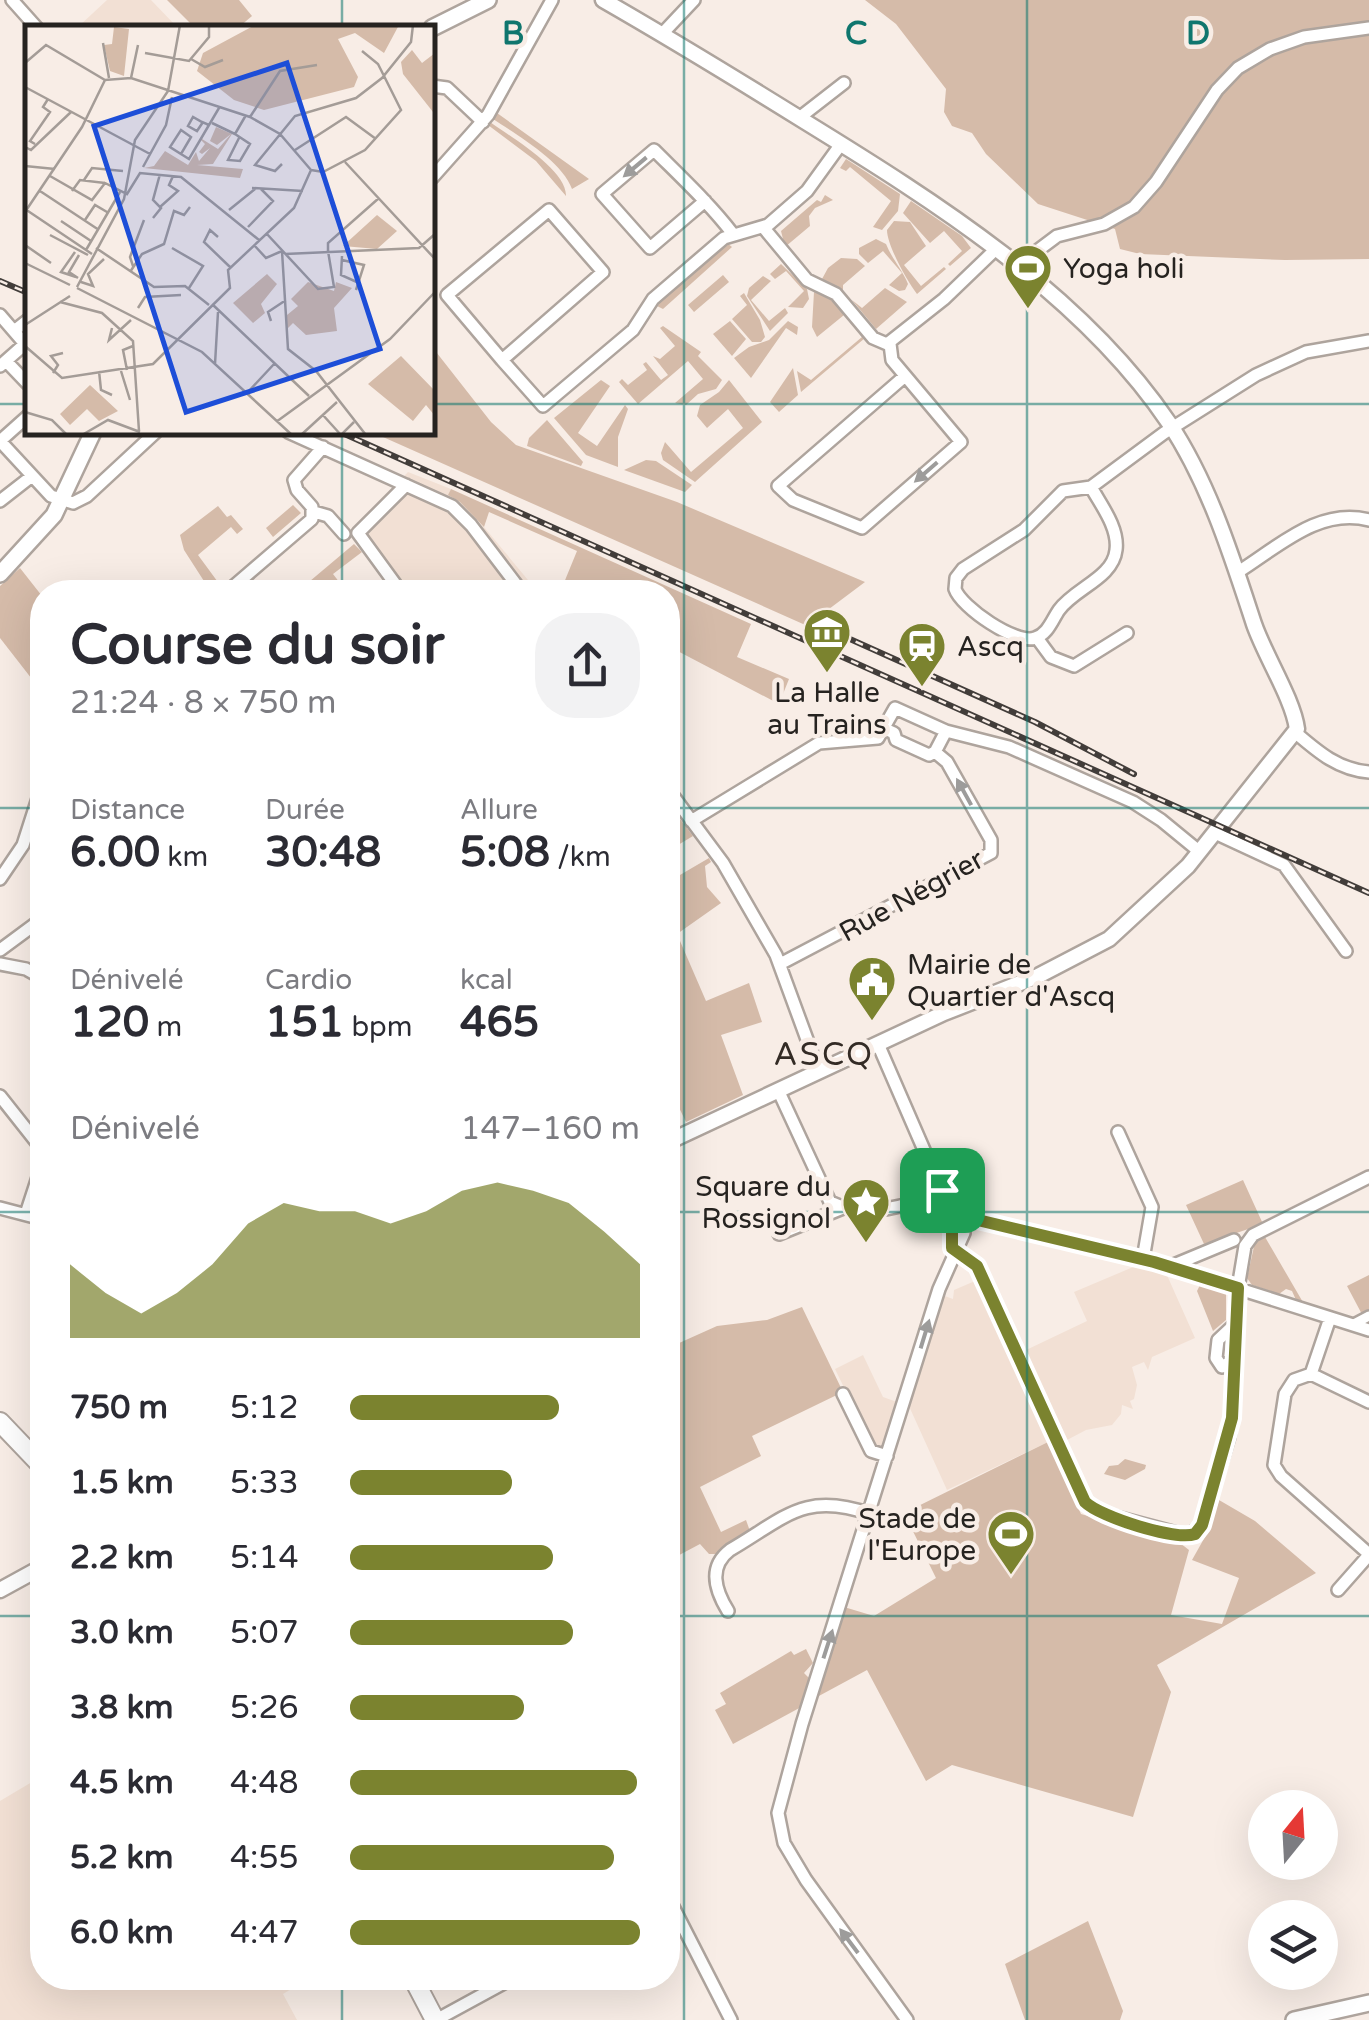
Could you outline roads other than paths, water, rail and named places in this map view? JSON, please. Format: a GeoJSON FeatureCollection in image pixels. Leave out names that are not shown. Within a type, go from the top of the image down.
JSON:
{"type":"FeatureCollection","features":[{"type":"Feature","properties":{"kind":"main road"},"geometry":{"type":"LineString","coordinates":[[435,25],[467,0]]}},
{"type":"Feature","properties":{"kind":"main road"},"geometry":{"type":"LineString","coordinates":[[435,26],[488,0]]}},
{"type":"Feature","properties":{"kind":"main road"},"geometry":{"type":"LineString","coordinates":[[0,574],[40,532],[62,501],[92,435]]}},
{"type":"Feature","properties":{"kind":"main road"},"geometry":{"type":"LineString","coordinates":[[0,1422],[30,1453]]}},
{"type":"Feature","properties":{"kind":"main road"},"geometry":{"type":"LineString","coordinates":[[0,1434],[30,1465]]}},
{"type":"Feature","properties":{"kind":"main road"},"geometry":{"type":"LineString","coordinates":[[410,1990],[426,2020]]}},
{"type":"Feature","properties":{"kind":"main road"},"geometry":{"type":"LineString","coordinates":[[419,1990],[435,2020]]}},
{"type":"Feature","properties":{"kind":"main road"},"geometry":{"type":"LineString","coordinates":[[1294,2020],[1369,2003]]}},
{"type":"Feature","properties":{"kind":"street"},"geometry":{"type":"LineString","coordinates":[[12,0],[34,25]]}},
{"type":"Feature","properties":{"kind":"street"},"geometry":{"type":"LineString","coordinates":[[435,175],[483,122],[552,0]]}},
{"type":"Feature","properties":{"kind":"street"},"geometry":{"type":"LineString","coordinates":[[604,0],[841,144],[996,249],[1112,355],[1172,428],[1193,468],[1238,572],[1268,662],[1295,718],[1296,733],[1268,761],[1216,833],[1121,930],[1038,976],[944,1012],[680,1137]]}},
{"type":"Feature","properties":{"kind":"street"},"geometry":{"type":"LineString","coordinates":[[662,34],[694,0]]}},
{"type":"Feature","properties":{"kind":"street"},"geometry":{"type":"LineString","coordinates":[[1017,266],[1057,236],[1104,224],[1134,207],[1156,182],[1217,90],[1238,68],[1270,49],[1304,37],[1369,28]]}},
{"type":"Feature","properties":{"kind":"street"},"geometry":{"type":"LineString","coordinates":[[799,118],[844,83]]}},
{"type":"Feature","properties":{"kind":"street"},"geometry":{"type":"LineString","coordinates":[[435,86],[447,88],[483,122]]}},
{"type":"Feature","properties":{"kind":"street"},"geometry":{"type":"LineString","coordinates":[[502,360],[603,272],[549,210],[447,295],[502,360],[543,406],[633,330],[656,297],[733,234],[764,227],[809,190],[841,144]]}},
{"type":"Feature","properties":{"kind":"street"},"geometry":{"type":"LineString","coordinates":[[705,201],[650,248],[602,194],[654,150],[705,201],[733,234]]}},
{"type":"Feature","properties":{"kind":"street"},"geometry":{"type":"LineString","coordinates":[[764,227],[807,280],[836,294],[875,340],[890,344]]}},
{"type":"Feature","properties":{"kind":"street"},"geometry":{"type":"LineString","coordinates":[[890,344],[996,249]]}},
{"type":"Feature","properties":{"kind":"street"},"geometry":{"type":"LineString","coordinates":[[0,315],[25,344],[3,364],[25,382]]}},
{"type":"Feature","properties":{"kind":"street"},"geometry":{"type":"LineString","coordinates":[[14,331],[25,322]]}},
{"type":"Feature","properties":{"kind":"street"},"geometry":{"type":"LineString","coordinates":[[1091,486],[1114,532],[1114,559],[1107,570],[1066,601],[1037,638],[1012,637],[962,603],[955,588],[956,578],[968,565],[1030,526],[1063,491],[1091,486],[1172,428],[1283,360],[1318,348],[1369,341]]}},
{"type":"Feature","properties":{"kind":"street"},"geometry":{"type":"LineString","coordinates":[[890,344],[891,358],[961,442],[862,528],[788,496],[778,486],[905,376]]}},
{"type":"Feature","properties":{"kind":"street"},"geometry":{"type":"LineString","coordinates":[[25,419],[0,441],[49,494],[73,503],[84,499],[153,435]]}},
{"type":"Feature","properties":{"kind":"street"},"geometry":{"type":"LineString","coordinates":[[295,435],[456,509],[512,580]]}},
{"type":"Feature","properties":{"kind":"street"},"geometry":{"type":"LineString","coordinates":[[323,447],[294,480],[314,512],[328,516],[344,534]]}},
{"type":"Feature","properties":{"kind":"street"},"geometry":{"type":"LineString","coordinates":[[0,502],[32,476]]}},
{"type":"Feature","properties":{"kind":"street"},"geometry":{"type":"LineString","coordinates":[[392,580],[358,533],[406,485]]}},
{"type":"Feature","properties":{"kind":"street"},"geometry":{"type":"LineString","coordinates":[[241,580],[310,521],[314,512]]}},
{"type":"Feature","properties":{"kind":"street"},"geometry":{"type":"LineString","coordinates":[[1238,572],[1325,519],[1344,516],[1369,520]]}},
{"type":"Feature","properties":{"kind":"street"},"geometry":{"type":"LineString","coordinates":[[1037,638],[1050,657],[1074,666],[1127,633]]}},
{"type":"Feature","properties":{"kind":"street"},"geometry":{"type":"LineString","coordinates":[[691,820],[819,743],[875,739],[895,708],[946,731],[1004,746],[1133,802],[1200,852]]}},
{"type":"Feature","properties":{"kind":"street"},"geometry":{"type":"LineString","coordinates":[[885,729],[894,733],[896,740],[928,755],[935,752],[946,731]]}},
{"type":"Feature","properties":{"kind":"street"},"geometry":{"type":"LineString","coordinates":[[1296,733],[1334,762],[1369,772]]}},
{"type":"Feature","properties":{"kind":"street","name":"Rue Négrier"},"geometry":{"type":"LineString","coordinates":[[780,964],[991,853],[990,840],[966,796],[947,762],[935,752]]}},
{"type":"Feature","properties":{"kind":"street"},"geometry":{"type":"LineString","coordinates":[[680,805],[723,864],[780,964],[819,1072]]}},
{"type":"Feature","properties":{"kind":"street"},"geometry":{"type":"LineString","coordinates":[[0,879],[23,845],[30,823]]}},
{"type":"Feature","properties":{"kind":"street"},"geometry":{"type":"LineString","coordinates":[[1216,833],[1284,865],[1346,951]]}},
{"type":"Feature","properties":{"kind":"street"},"geometry":{"type":"LineString","coordinates":[[15,966],[4,956],[2,948],[30,927]]}},
{"type":"Feature","properties":{"kind":"street"},"geometry":{"type":"LineString","coordinates":[[0,964],[30,973]]}},
{"type":"Feature","properties":{"kind":"street"},"geometry":{"type":"LineString","coordinates":[[878,1044],[939,1192],[956,1217],[952,1246],[977,1266],[1082,1496],[1090,1507],[1101,1512],[1179,1536],[1191,1536],[1199,1530],[1230,1428],[1235,1324],[1244,1248],[1250,1238],[1369,1177]]}},
{"type":"Feature","properties":{"kind":"street"},"geometry":{"type":"LineString","coordinates":[[779,1092],[825,1197],[843,1208]]}},
{"type":"Feature","properties":{"kind":"street"},"geometry":{"type":"LineString","coordinates":[[0,1096],[30,1134]]}},
{"type":"Feature","properties":{"kind":"street"},"geometry":{"type":"LineString","coordinates":[[1118,1132],[1152,1207],[1143,1260]]}},
{"type":"Feature","properties":{"kind":"street"},"geometry":{"type":"LineString","coordinates":[[779,1234],[843,1208],[898,1207],[939,1192]]}},
{"type":"Feature","properties":{"kind":"street"},"geometry":{"type":"LineString","coordinates":[[26,1214],[30,1202]]}},
{"type":"Feature","properties":{"kind":"street"},"geometry":{"type":"LineString","coordinates":[[0,1208],[30,1215]]}},
{"type":"Feature","properties":{"kind":"street"},"geometry":{"type":"LineString","coordinates":[[956,1217],[1170,1266],[1369,1330]]}},
{"type":"Feature","properties":{"kind":"street"},"geometry":{"type":"LineString","coordinates":[[1170,1266],[1234,1240]]}},
{"type":"Feature","properties":{"kind":"street"},"geometry":{"type":"LineString","coordinates":[[907,2020],[806,1880],[784,1842],[778,1818],[802,1724],[939,1289],[958,1252]]}},
{"type":"Feature","properties":{"kind":"street"},"geometry":{"type":"LineString","coordinates":[[1352,1324],[1369,1316]]}},
{"type":"Feature","properties":{"kind":"street"},"geometry":{"type":"LineString","coordinates":[[1311,1374],[1330,1318]]}},
{"type":"Feature","properties":{"kind":"street"},"geometry":{"type":"LineString","coordinates":[[1235,1324],[1218,1340],[1216,1358],[1222,1367],[1235,1359]]}},
{"type":"Feature","properties":{"kind":"street"},"geometry":{"type":"LineString","coordinates":[[1338,1590],[1369,1554],[1280,1476],[1274,1465],[1285,1394],[1294,1380],[1311,1374],[1369,1402]]}},
{"type":"Feature","properties":{"kind":"street"},"geometry":{"type":"LineString","coordinates":[[843,1394],[871,1451],[887,1456]]}},
{"type":"Feature","properties":{"kind":"street"},"geometry":{"type":"LineString","coordinates":[[728,1611],[715,1573],[730,1550],[809,1505],[842,1504],[870,1514]]}},
{"type":"Feature","properties":{"kind":"street"},"geometry":{"type":"LineString","coordinates":[[0,1590],[30,1574]]}},
{"type":"Feature","properties":{"kind":"street"},"geometry":{"type":"LineString","coordinates":[[680,1922],[730,2020]]}},
{"type":"Feature","properties":{"kind":"street"},"geometry":{"type":"LineString","coordinates":[[435,2020],[490,1990]]}},
{"type":"Feature","properties":{"kind":"railway"},"geometry":{"type":"LineString","coordinates":[[0,281],[25,292]]}},
{"type":"Feature","properties":{"kind":"railway"},"geometry":{"type":"LineString","coordinates":[[347,435],[670,580]]}},
{"type":"Feature","properties":{"kind":"railway"},"geometry":{"type":"LineString","coordinates":[[680,584],[1369,893]]}},
{"type":"Feature","properties":{"kind":"railway"},"geometry":{"type":"LineString","coordinates":[[841,635],[1035,722],[1134,774]]}},
{"type":"Feature","properties":{"kind":"place","name":"Yoga holi"},"geometry":{"type":"Point","coordinates":[1028,310]}},
{"type":"Feature","properties":{"kind":"place","name":"La Halle au Trains"},"geometry":{"type":"Point","coordinates":[827,674]}},
{"type":"Feature","properties":{"kind":"place","name":"Ascq"},"geometry":{"type":"Point","coordinates":[922,688]}},
{"type":"Feature","properties":{"kind":"place","name":"Mairie de Quartier d'Ascq"},"geometry":{"type":"Point","coordinates":[872,1022]}},
{"type":"Feature","properties":{"kind":"place","name":"Square du Rossignol"},"geometry":{"type":"Point","coordinates":[866,1244]}},
{"type":"Feature","properties":{"kind":"place","name":"Stade de l'Europe"},"geometry":{"type":"Point","coordinates":[1011,1576]}},
{"type":"Feature","properties":{"kind":"district","name":"ASCQ"},"geometry":{"type":"Point","coordinates":[824,1054]}}]}
